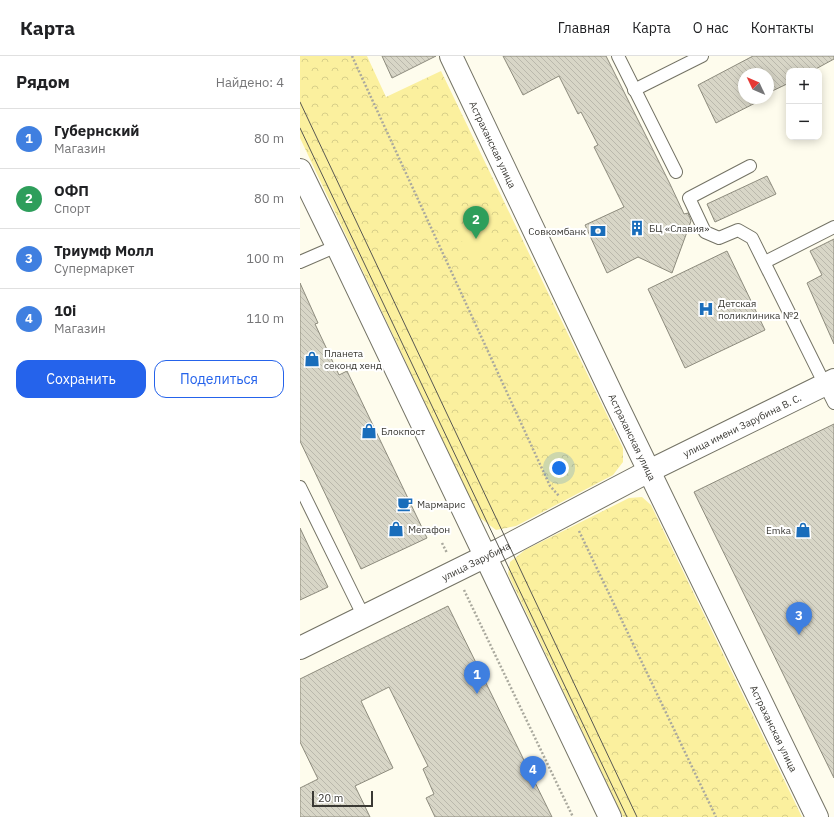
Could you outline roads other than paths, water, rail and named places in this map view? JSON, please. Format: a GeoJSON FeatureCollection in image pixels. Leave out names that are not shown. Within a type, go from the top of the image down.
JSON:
{"type":"FeatureCollection","features":[{"type":"Feature","properties":{"kind":"main road","name":"Астраханская улица"},"geometry":{"type":"LineString","coordinates":[[451,56],[615,401],[816,817]]}},
{"type":"Feature","properties":{"kind":"main road"},"geometry":{"type":"LineString","coordinates":[[300,170],[610,817]]}},
{"type":"Feature","properties":{"kind":"main road","name":"улица имени Зарубина В. С."},"geometry":{"type":"LineString","coordinates":[[649,471],[831,389]]}},
{"type":"Feature","properties":{"kind":"main road","name":"улица Зарубина"},"geometry":{"type":"LineString","coordinates":[[300,648],[499,550],[649,471]]}},
{"type":"Feature","properties":{"kind":"lane"},"geometry":{"type":"LineString","coordinates":[[618,56],[676,172]]}},
{"type":"Feature","properties":{"kind":"lane"},"geometry":{"type":"LineString","coordinates":[[634,90],[702,56]]}},
{"type":"Feature","properties":{"kind":"lane"},"geometry":{"type":"LineString","coordinates":[[750,166],[689,198],[705,232],[720,238],[738,230],[752,238],[831,389]]}},
{"type":"Feature","properties":{"kind":"lane"},"geometry":{"type":"LineString","coordinates":[[765,262],[834,227]]}},
{"type":"Feature","properties":{"kind":"lane"},"geometry":{"type":"LineString","coordinates":[[300,262],[337,246]]}},
{"type":"Feature","properties":{"kind":"lane"},"geometry":{"type":"LineString","coordinates":[[300,487],[364,617]]}},
{"type":"Feature","properties":{"kind":"tram line"},"geometry":{"type":"LineString","coordinates":[[300,102],[637,817]]}},
{"type":"Feature","properties":{"kind":"tram line"},"geometry":{"type":"LineString","coordinates":[[300,128],[627,817]]}},
{"type":"Feature","properties":{"kind":"place","name":"БЦ «Славия»"},"geometry":{"type":"Point","coordinates":[637,228]}},
{"type":"Feature","properties":{"kind":"place","name":"Совкомбанк"},"geometry":{"type":"Point","coordinates":[598,231]}},
{"type":"Feature","properties":{"kind":"place","name":"ОФП"},"geometry":{"type":"Point","coordinates":[476,239]}},
{"type":"Feature","properties":{"kind":"place","name":"Детская поликлиника №2"},"geometry":{"type":"Point","coordinates":[706,309]}},
{"type":"Feature","properties":{"kind":"place","name":"Планета секонд хенд"},"geometry":{"type":"Point","coordinates":[312,359]}},
{"type":"Feature","properties":{"kind":"place","name":"Блокпост"},"geometry":{"type":"Point","coordinates":[369,431]}},
{"type":"Feature","properties":{"kind":"place","name":"Мармарис"},"geometry":{"type":"Point","coordinates":[405,504]}},
{"type":"Feature","properties":{"kind":"place","name":"Мегафон"},"geometry":{"type":"Point","coordinates":[396,529]}},
{"type":"Feature","properties":{"kind":"place","name":"Emka"},"geometry":{"type":"Point","coordinates":[803,530]}},
{"type":"Feature","properties":{"kind":"place","name":"Триумф Молл"},"geometry":{"type":"Point","coordinates":[799,635]}},
{"type":"Feature","properties":{"kind":"place","name":"Губернский"},"geometry":{"type":"Point","coordinates":[477,694]}},
{"type":"Feature","properties":{"kind":"place","name":"10i"},"geometry":{"type":"Point","coordinates":[533,789]}}]}
